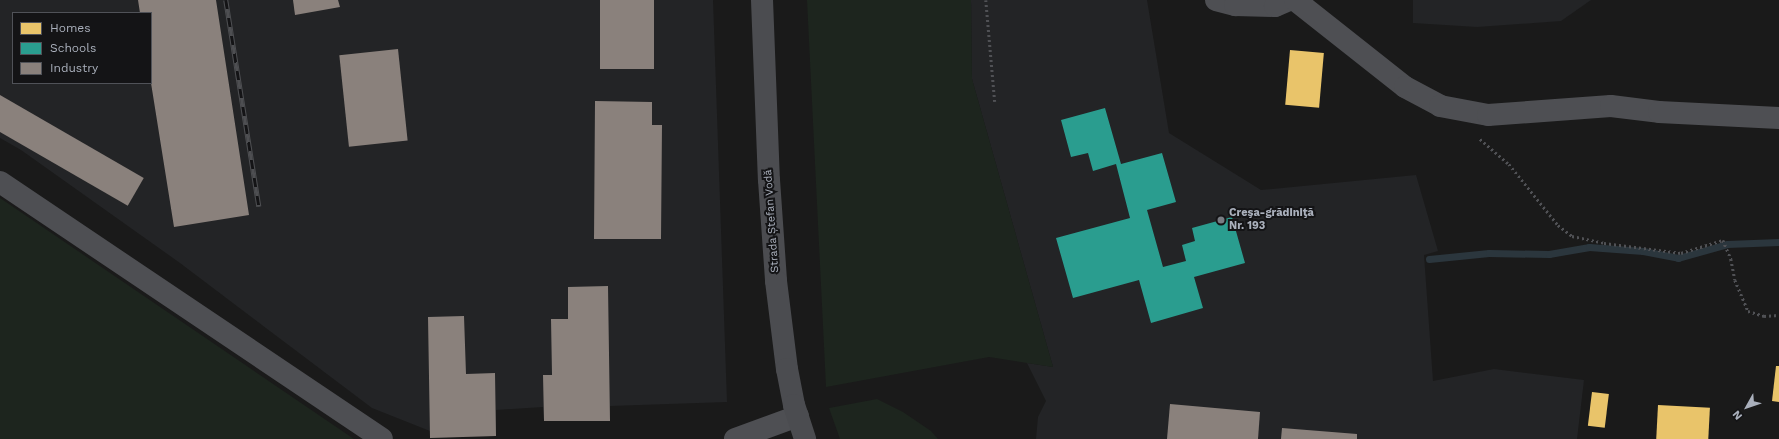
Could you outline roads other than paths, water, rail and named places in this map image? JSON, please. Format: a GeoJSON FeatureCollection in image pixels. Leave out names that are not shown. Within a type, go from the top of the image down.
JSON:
{"type":"FeatureCollection","features":[{"type":"Feature","properties":{"kind":"highway","name":"Strada Ștefan Vodă"},"geometry":{"type":"LineString","coordinates":[[762,0],[768,180],[776,281],[788,369],[798,416],[805,439]]}},
{"type":"Feature","properties":{"kind":"street"},"geometry":{"type":"LineString","coordinates":[[1216,0],[1234,5],[1275,6],[1289,0]]}},
{"type":"Feature","properties":{"kind":"street"},"geometry":{"type":"LineString","coordinates":[[1295,0],[1405,87],[1440,106],[1488,115],[1611,106],[1659,112],[1779,118]]}},
{"type":"Feature","properties":{"kind":"street"},"geometry":{"type":"LineString","coordinates":[[0,182],[382,439]]}},
{"type":"Feature","properties":{"kind":"street"},"geometry":{"type":"LineString","coordinates":[[735,439],[798,416]]}},
{"type":"Feature","properties":{"kind":"waterway"},"geometry":{"type":"LineString","coordinates":[[1429,259],[1489,253],[1549,254],[1589,247],[1643,251],[1678,258],[1727,244],[1779,242]]}},
{"type":"Feature","properties":{"kind":"railway"},"geometry":{"type":"LineString","coordinates":[[226,0],[259,206]]}},
{"type":"Feature","properties":{"kind":"place","name":"Creşa-grădiniţă Nr. 193"},"geometry":{"type":"Point","coordinates":[1221,220]}}]}
